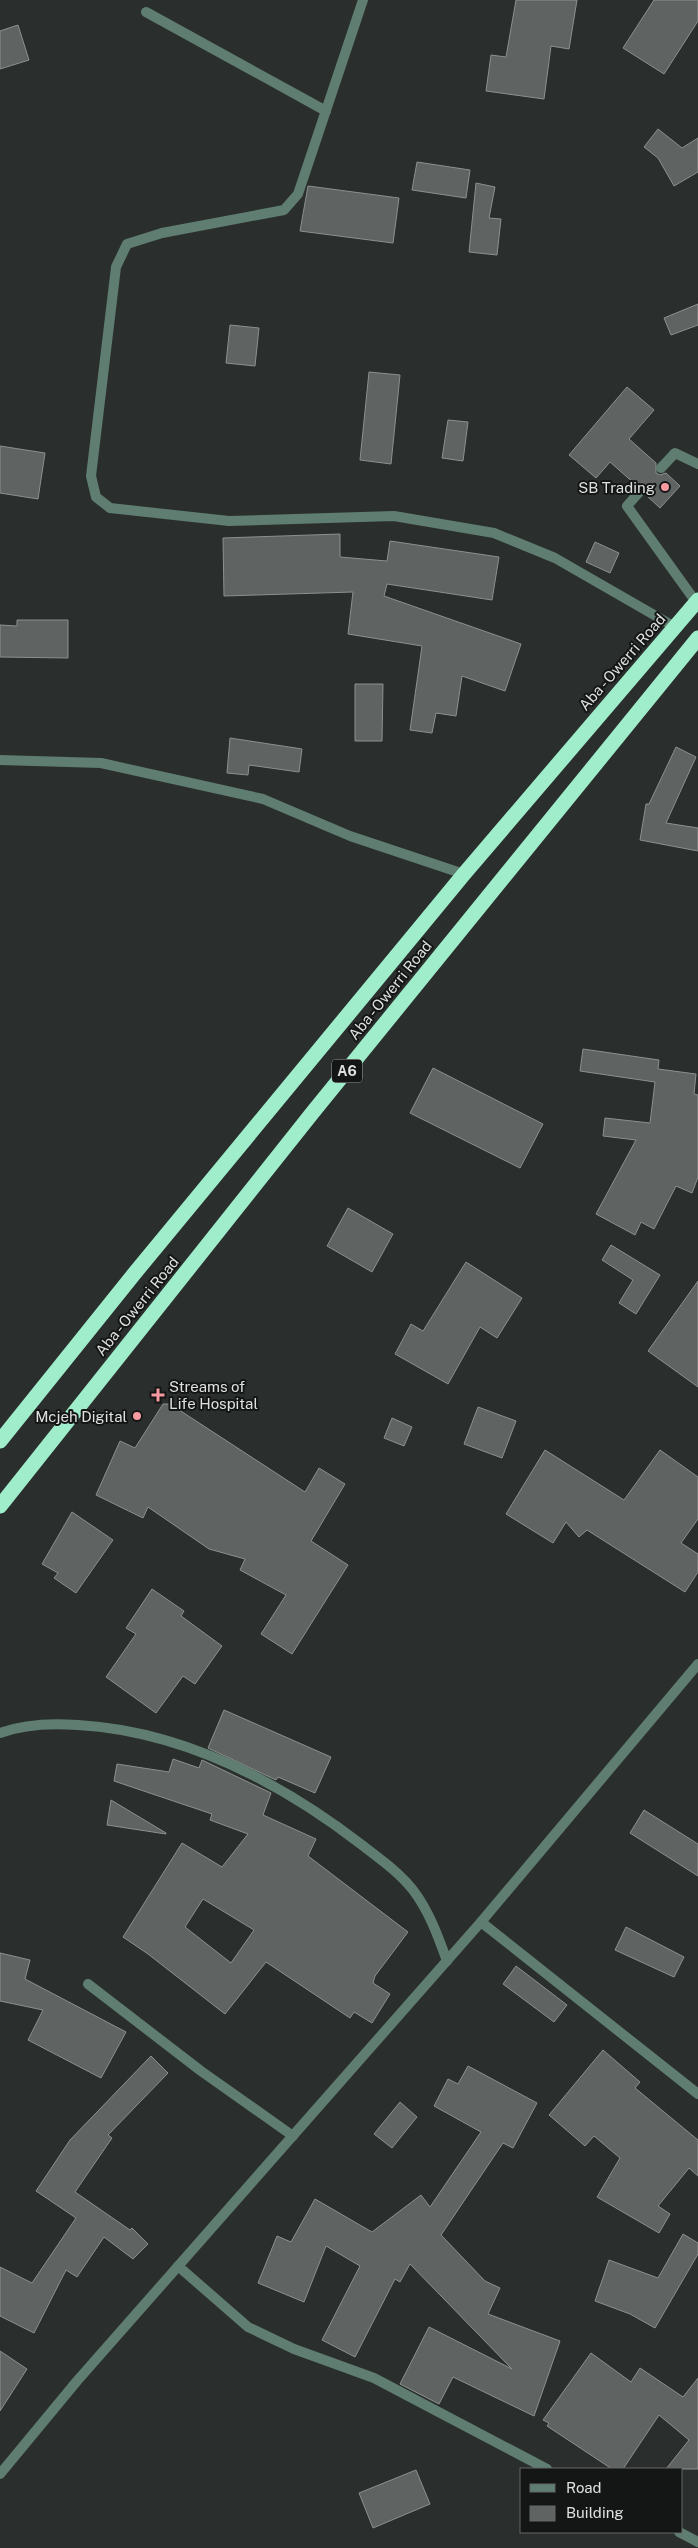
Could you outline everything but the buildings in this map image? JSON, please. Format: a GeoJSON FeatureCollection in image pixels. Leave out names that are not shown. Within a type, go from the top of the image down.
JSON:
{"type":"FeatureCollection","features":[{"type":"Feature","properties":{"kind":"highway","name":"Aba - Owerri Road"},"geometry":{"type":"LineString","coordinates":[[0,1441],[134,1274],[464,874],[697,601]]}},
{"type":"Feature","properties":{"kind":"highway","name":"Aba - Owerri Road"},"geometry":{"type":"LineString","coordinates":[[0,1506],[313,1112],[698,638]]}},
{"type":"Feature","properties":{"kind":"street"},"geometry":{"type":"LineString","coordinates":[[363,0],[298,194],[284,210],[162,233],[128,244],[116,267],[91,476],[96,497],[110,508],[229,521],[394,516],[494,533],[555,558],[675,627]]}},
{"type":"Feature","properties":{"kind":"street"},"geometry":{"type":"LineString","coordinates":[[146,12],[326,111]]}},
{"type":"Feature","properties":{"kind":"street"},"geometry":{"type":"LineString","coordinates":[[661,468],[675,453],[698,464]]}},
{"type":"Feature","properties":{"kind":"street"},"geometry":{"type":"LineString","coordinates":[[641,490],[627,506],[697,601]]}},
{"type":"Feature","properties":{"kind":"street"},"geometry":{"type":"LineString","coordinates":[[0,760],[101,762],[263,799],[350,836],[464,874]]}},
{"type":"Feature","properties":{"kind":"street"},"geometry":{"type":"LineString","coordinates":[[0,2474],[178,2266],[481,1922],[698,1664]]}},
{"type":"Feature","properties":{"kind":"street"},"geometry":{"type":"LineString","coordinates":[[0,1733],[15,1728],[59,1724],[111,1727],[160,1738],[208,1754],[274,1786],[336,1825],[396,1872],[413,1890],[432,1920],[447,1961]]}},
{"type":"Feature","properties":{"kind":"street"},"geometry":{"type":"LineString","coordinates":[[481,1922],[698,2094]]}},
{"type":"Feature","properties":{"kind":"street"},"geometry":{"type":"LineString","coordinates":[[88,1984],[201,2071],[293,2136]]}},
{"type":"Feature","properties":{"kind":"street"},"geometry":{"type":"LineString","coordinates":[[178,2266],[248,2327],[294,2349],[374,2378],[546,2468]]}},
{"type":"Feature","properties":{"kind":"street"},"geometry":{"type":"LineString","coordinates":[[681,2533],[698,2542]]}},
{"type":"Feature","properties":{"kind":"place","name":"SB Trading"},"geometry":{"type":"Point","coordinates":[665,487]}},
{"type":"Feature","properties":{"kind":"place","name":"Streams of Life Hospital"},"geometry":{"type":"Point","coordinates":[158,1395]}},
{"type":"Feature","properties":{"kind":"place","name":"Mcjeh Digital"},"geometry":{"type":"Point","coordinates":[137,1416]}}]}
